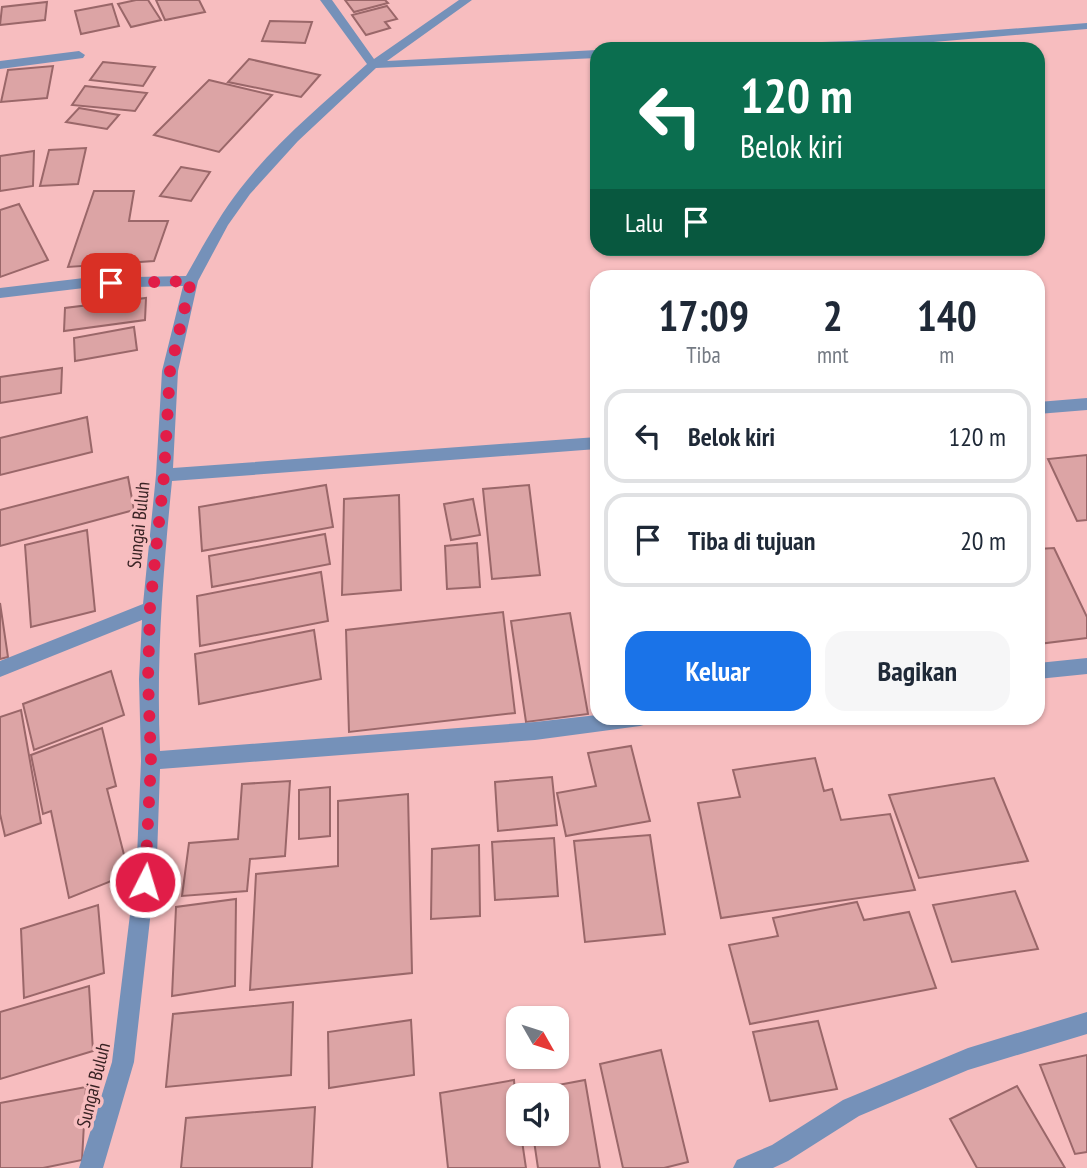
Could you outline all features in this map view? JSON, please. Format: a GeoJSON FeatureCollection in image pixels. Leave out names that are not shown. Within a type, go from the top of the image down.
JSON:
{"type":"FeatureCollection","features":[{"type":"Feature","properties":{"kind":"street"},"geometry":{"type":"LineString","coordinates":[[326,0],[373,65],[590,54]]}},
{"type":"Feature","properties":{"kind":"street","name":"Sungai Buluh"},"geometry":{"type":"LineString","coordinates":[[91,1168],[123,1062],[148,857],[151,761],[148,679],[150,608],[164,475],[170,371],[191,281],[222,224],[265,167],[316,115],[373,65],[466,0]]}},
{"type":"Feature","properties":{"kind":"street"},"geometry":{"type":"LineString","coordinates":[[889,42],[1087,26]]}},
{"type":"Feature","properties":{"kind":"street"},"geometry":{"type":"LineString","coordinates":[[0,65],[79,55]]}},
{"type":"Feature","properties":{"kind":"street"},"geometry":{"type":"LineString","coordinates":[[0,293],[84,283],[191,281]]}},
{"type":"Feature","properties":{"kind":"street"},"geometry":{"type":"LineString","coordinates":[[1045,407],[1087,404]]}},
{"type":"Feature","properties":{"kind":"street"},"geometry":{"type":"LineString","coordinates":[[164,475],[590,444]]}},
{"type":"Feature","properties":{"kind":"street"},"geometry":{"type":"LineString","coordinates":[[0,669],[150,608]]}},
{"type":"Feature","properties":{"kind":"street"},"geometry":{"type":"LineString","coordinates":[[1045,670],[1087,666]]}},
{"type":"Feature","properties":{"kind":"street"},"geometry":{"type":"LineString","coordinates":[[151,761],[535,731],[590,724]]}},
{"type":"Feature","properties":{"kind":"street"},"geometry":{"type":"LineString","coordinates":[[745,1168],[780,1153],[851,1108],[968,1059],[1087,1023]]}},
{"type":"Feature","properties":{"kind":"building"},"geometry":{"type":"Polygon","coordinates":[[[148,0],[161,20],[131,27],[118,4],[148,0]]]}},
{"type":"Feature","properties":{"kind":"building"},"geometry":{"type":"Polygon","coordinates":[[[156,0],[199,0],[205,12],[165,20],[156,0]]]}},
{"type":"Feature","properties":{"kind":"building"},"geometry":{"type":"Polygon","coordinates":[[[345,0],[385,0],[388,3],[354,12],[345,0]]]}},
{"type":"Feature","properties":{"kind":"building"},"geometry":{"type":"Polygon","coordinates":[[[47,2],[45,20],[0,25],[2,7],[47,2]]]}},
{"type":"Feature","properties":{"kind":"building"},"geometry":{"type":"Polygon","coordinates":[[[112,4],[119,26],[81,34],[75,11],[112,4]]]}},
{"type":"Feature","properties":{"kind":"building"},"geometry":{"type":"Polygon","coordinates":[[[387,6],[397,19],[385,22],[390,28],[366,35],[352,15],[387,6]]]}},
{"type":"Feature","properties":{"kind":"building"},"geometry":{"type":"Polygon","coordinates":[[[270,21],[312,22],[305,43],[262,41],[270,21]]]}},
{"type":"Feature","properties":{"kind":"building"},"geometry":{"type":"Polygon","coordinates":[[[249,59],[320,75],[301,97],[228,82],[249,59]]]}},
{"type":"Feature","properties":{"kind":"building"},"geometry":{"type":"Polygon","coordinates":[[[103,62],[155,67],[143,86],[90,80],[103,62]]]}},
{"type":"Feature","properties":{"kind":"building"},"geometry":{"type":"Polygon","coordinates":[[[53,66],[47,98],[1,102],[8,70],[53,66]]]}},
{"type":"Feature","properties":{"kind":"building"},"geometry":{"type":"Polygon","coordinates":[[[209,80],[272,95],[219,152],[154,135],[209,80]]]}},
{"type":"Feature","properties":{"kind":"building"},"geometry":{"type":"Polygon","coordinates":[[[85,86],[147,93],[135,111],[72,105],[85,86]]]}},
{"type":"Feature","properties":{"kind":"building"},"geometry":{"type":"Polygon","coordinates":[[[79,108],[119,115],[107,129],[66,122],[79,108]]]}},
{"type":"Feature","properties":{"kind":"building"},"geometry":{"type":"Polygon","coordinates":[[[86,148],[78,184],[40,186],[49,150],[86,148]]]}},
{"type":"Feature","properties":{"kind":"building"},"geometry":{"type":"Polygon","coordinates":[[[34,151],[33,186],[0,191],[0,156],[34,151]]]}},
{"type":"Feature","properties":{"kind":"building"},"geometry":{"type":"Polygon","coordinates":[[[181,167],[210,172],[191,201],[160,196],[181,167]]]}},
{"type":"Feature","properties":{"kind":"building"},"geometry":{"type":"Polygon","coordinates":[[[94,191],[134,191],[129,221],[168,221],[154,261],[68,267],[94,191]]]}},
{"type":"Feature","properties":{"kind":"building"},"geometry":{"type":"Polygon","coordinates":[[[19,204],[48,260],[0,277],[0,210],[19,204]]]}},
{"type":"Feature","properties":{"kind":"building"},"geometry":{"type":"Polygon","coordinates":[[[146,298],[145,320],[64,331],[65,308],[146,298]]]}},
{"type":"Feature","properties":{"kind":"building"},"geometry":{"type":"Polygon","coordinates":[[[134,327],[137,350],[75,361],[74,338],[134,327]]]}},
{"type":"Feature","properties":{"kind":"building"},"geometry":{"type":"Polygon","coordinates":[[[62,368],[61,393],[0,403],[0,377],[62,368]]]}},
{"type":"Feature","properties":{"kind":"building"},"geometry":{"type":"Polygon","coordinates":[[[87,417],[92,452],[0,475],[0,438],[87,417]]]}},
{"type":"Feature","properties":{"kind":"building"},"geometry":{"type":"Polygon","coordinates":[[[1087,455],[1087,520],[1077,521],[1048,459],[1087,455]]]}},
{"type":"Feature","properties":{"kind":"building"},"geometry":{"type":"Polygon","coordinates":[[[128,477],[134,510],[0,546],[0,510],[128,477]]]}},
{"type":"Feature","properties":{"kind":"building"},"geometry":{"type":"Polygon","coordinates":[[[326,485],[333,527],[202,551],[199,507],[326,485]]]}},
{"type":"Feature","properties":{"kind":"building"},"geometry":{"type":"Polygon","coordinates":[[[529,485],[540,575],[492,579],[483,489],[529,485]]]}},
{"type":"Feature","properties":{"kind":"building"},"geometry":{"type":"Polygon","coordinates":[[[399,495],[401,590],[342,595],[344,499],[399,495]]]}},
{"type":"Feature","properties":{"kind":"building"},"geometry":{"type":"Polygon","coordinates":[[[473,499],[480,535],[451,540],[444,504],[473,499]]]}},
{"type":"Feature","properties":{"kind":"building"},"geometry":{"type":"Polygon","coordinates":[[[87,530],[95,611],[31,627],[25,545],[87,530]]]}},
{"type":"Feature","properties":{"kind":"building"},"geometry":{"type":"Polygon","coordinates":[[[325,534],[330,564],[212,587],[209,556],[325,534]]]}},
{"type":"Feature","properties":{"kind":"building"},"geometry":{"type":"Polygon","coordinates":[[[477,543],[480,587],[447,589],[445,546],[477,543]]]}},
{"type":"Feature","properties":{"kind":"building"},"geometry":{"type":"Polygon","coordinates":[[[1054,548],[1087,617],[1087,638],[1045,643],[1045,549],[1054,548]]]}},
{"type":"Feature","properties":{"kind":"building"},"geometry":{"type":"Polygon","coordinates":[[[321,572],[328,621],[200,646],[197,596],[321,572]]]}},
{"type":"Feature","properties":{"kind":"building"},"geometry":{"type":"Polygon","coordinates":[[[0,603],[8,657],[0,659],[0,603]]]}},
{"type":"Feature","properties":{"kind":"building"},"geometry":{"type":"Polygon","coordinates":[[[503,612],[515,713],[349,732],[346,630],[503,612]]]}},
{"type":"Feature","properties":{"kind":"building"},"geometry":{"type":"Polygon","coordinates":[[[570,613],[588,714],[526,722],[511,621],[570,613]]]}},
{"type":"Feature","properties":{"kind":"building"},"geometry":{"type":"Polygon","coordinates":[[[314,630],[321,679],[199,704],[195,654],[314,630]]]}},
{"type":"Feature","properties":{"kind":"building"},"geometry":{"type":"Polygon","coordinates":[[[111,671],[124,715],[34,750],[23,704],[111,671]]]}},
{"type":"Feature","properties":{"kind":"building"},"geometry":{"type":"Polygon","coordinates":[[[21,710],[41,823],[5,836],[0,814],[0,717],[21,710]]]}},
{"type":"Feature","properties":{"kind":"building"},"geometry":{"type":"Polygon","coordinates":[[[102,728],[116,786],[107,789],[129,874],[69,898],[51,811],[43,814],[31,755],[102,728]]]}},
{"type":"Feature","properties":{"kind":"building"},"geometry":{"type":"Polygon","coordinates":[[[631,746],[650,821],[566,836],[557,793],[596,786],[588,753],[631,746]]]}},
{"type":"Feature","properties":{"kind":"building"},"geometry":{"type":"Polygon","coordinates":[[[815,758],[824,791],[832,789],[841,820],[890,814],[915,890],[721,918],[698,803],[740,797],[733,770],[815,758]]]}},
{"type":"Feature","properties":{"kind":"building"},"geometry":{"type":"Polygon","coordinates":[[[552,777],[557,825],[498,831],[495,782],[552,777]]]}},
{"type":"Feature","properties":{"kind":"building"},"geometry":{"type":"Polygon","coordinates":[[[994,778],[1028,861],[919,878],[889,795],[994,778]]]}},
{"type":"Feature","properties":{"kind":"building"},"geometry":{"type":"Polygon","coordinates":[[[290,781],[285,856],[250,859],[247,891],[182,896],[189,843],[238,839],[242,784],[290,781]]]}},
{"type":"Feature","properties":{"kind":"building"},"geometry":{"type":"Polygon","coordinates":[[[330,787],[330,836],[299,839],[299,790],[330,787]]]}},
{"type":"Feature","properties":{"kind":"building"},"geometry":{"type":"Polygon","coordinates":[[[408,794],[412,973],[250,990],[256,874],[338,866],[338,801],[408,794]]]}},
{"type":"Feature","properties":{"kind":"building"},"geometry":{"type":"Polygon","coordinates":[[[650,835],[665,934],[585,942],[574,841],[650,835]]]}},
{"type":"Feature","properties":{"kind":"building"},"geometry":{"type":"Polygon","coordinates":[[[554,838],[558,896],[495,900],[492,842],[554,838]]]}},
{"type":"Feature","properties":{"kind":"building"},"geometry":{"type":"Polygon","coordinates":[[[479,845],[480,916],[431,919],[432,849],[479,845]]]}},
{"type":"Feature","properties":{"kind":"building"},"geometry":{"type":"Polygon","coordinates":[[[1015,891],[1038,949],[952,962],[933,905],[1015,891]]]}},
{"type":"Feature","properties":{"kind":"building"},"geometry":{"type":"Polygon","coordinates":[[[236,899],[235,986],[172,996],[176,907],[236,899]]]}},
{"type":"Feature","properties":{"kind":"building"},"geometry":{"type":"Polygon","coordinates":[[[857,902],[864,920],[909,912],[936,988],[750,1024],[729,945],[778,936],[773,918],[857,902]]]}},
{"type":"Feature","properties":{"kind":"building"},"geometry":{"type":"Polygon","coordinates":[[[98,905],[104,973],[24,998],[21,929],[98,905]]]}},
{"type":"Feature","properties":{"kind":"building"},"geometry":{"type":"Polygon","coordinates":[[[89,986],[93,1051],[0,1079],[0,1012],[89,986]]]}},
{"type":"Feature","properties":{"kind":"building"},"geometry":{"type":"Polygon","coordinates":[[[293,1002],[291,1075],[166,1087],[173,1014],[293,1002]]]}},
{"type":"Feature","properties":{"kind":"building"},"geometry":{"type":"Polygon","coordinates":[[[411,1020],[414,1075],[329,1088],[328,1032],[411,1020]]]}},
{"type":"Feature","properties":{"kind":"building"},"geometry":{"type":"Polygon","coordinates":[[[818,1021],[837,1089],[770,1101],[753,1032],[818,1021]]]}},
{"type":"Feature","properties":{"kind":"building"},"geometry":{"type":"Polygon","coordinates":[[[661,1050],[688,1162],[664,1168],[623,1168],[600,1064],[661,1050]]]}},
{"type":"Feature","properties":{"kind":"building"},"geometry":{"type":"Polygon","coordinates":[[[1087,1055],[1087,1152],[1075,1154],[1040,1065],[1087,1055]]]}},
{"type":"Feature","properties":{"kind":"building"},"geometry":{"type":"Polygon","coordinates":[[[514,1080],[514,1083],[506,1083],[506,1146],[523,1146],[526,1168],[448,1168],[440,1093],[514,1080]]]}},
{"type":"Feature","properties":{"kind":"building"},"geometry":{"type":"Polygon","coordinates":[[[585,1080],[600,1168],[538,1168],[535,1146],[569,1146],[569,1083],[585,1080]]]}},
{"type":"Feature","properties":{"kind":"building"},"geometry":{"type":"Polygon","coordinates":[[[1017,1086],[1065,1168],[977,1168],[950,1119],[1017,1086]]]}},
{"type":"Feature","properties":{"kind":"building"},"geometry":{"type":"Polygon","coordinates":[[[86,1087],[82,1160],[43,1168],[0,1168],[0,1103],[86,1087]]]}},
{"type":"Feature","properties":{"kind":"building"},"geometry":{"type":"Polygon","coordinates":[[[315,1107],[312,1168],[181,1168],[186,1118],[315,1107]]]}},
{"type":"Feature","properties":{"kind":"route"},"geometry":{"type":"LineString","coordinates":[[111,283],[191,281],[170,371],[164,475],[150,608],[148,679],[151,761],[145,882]]}}]}
